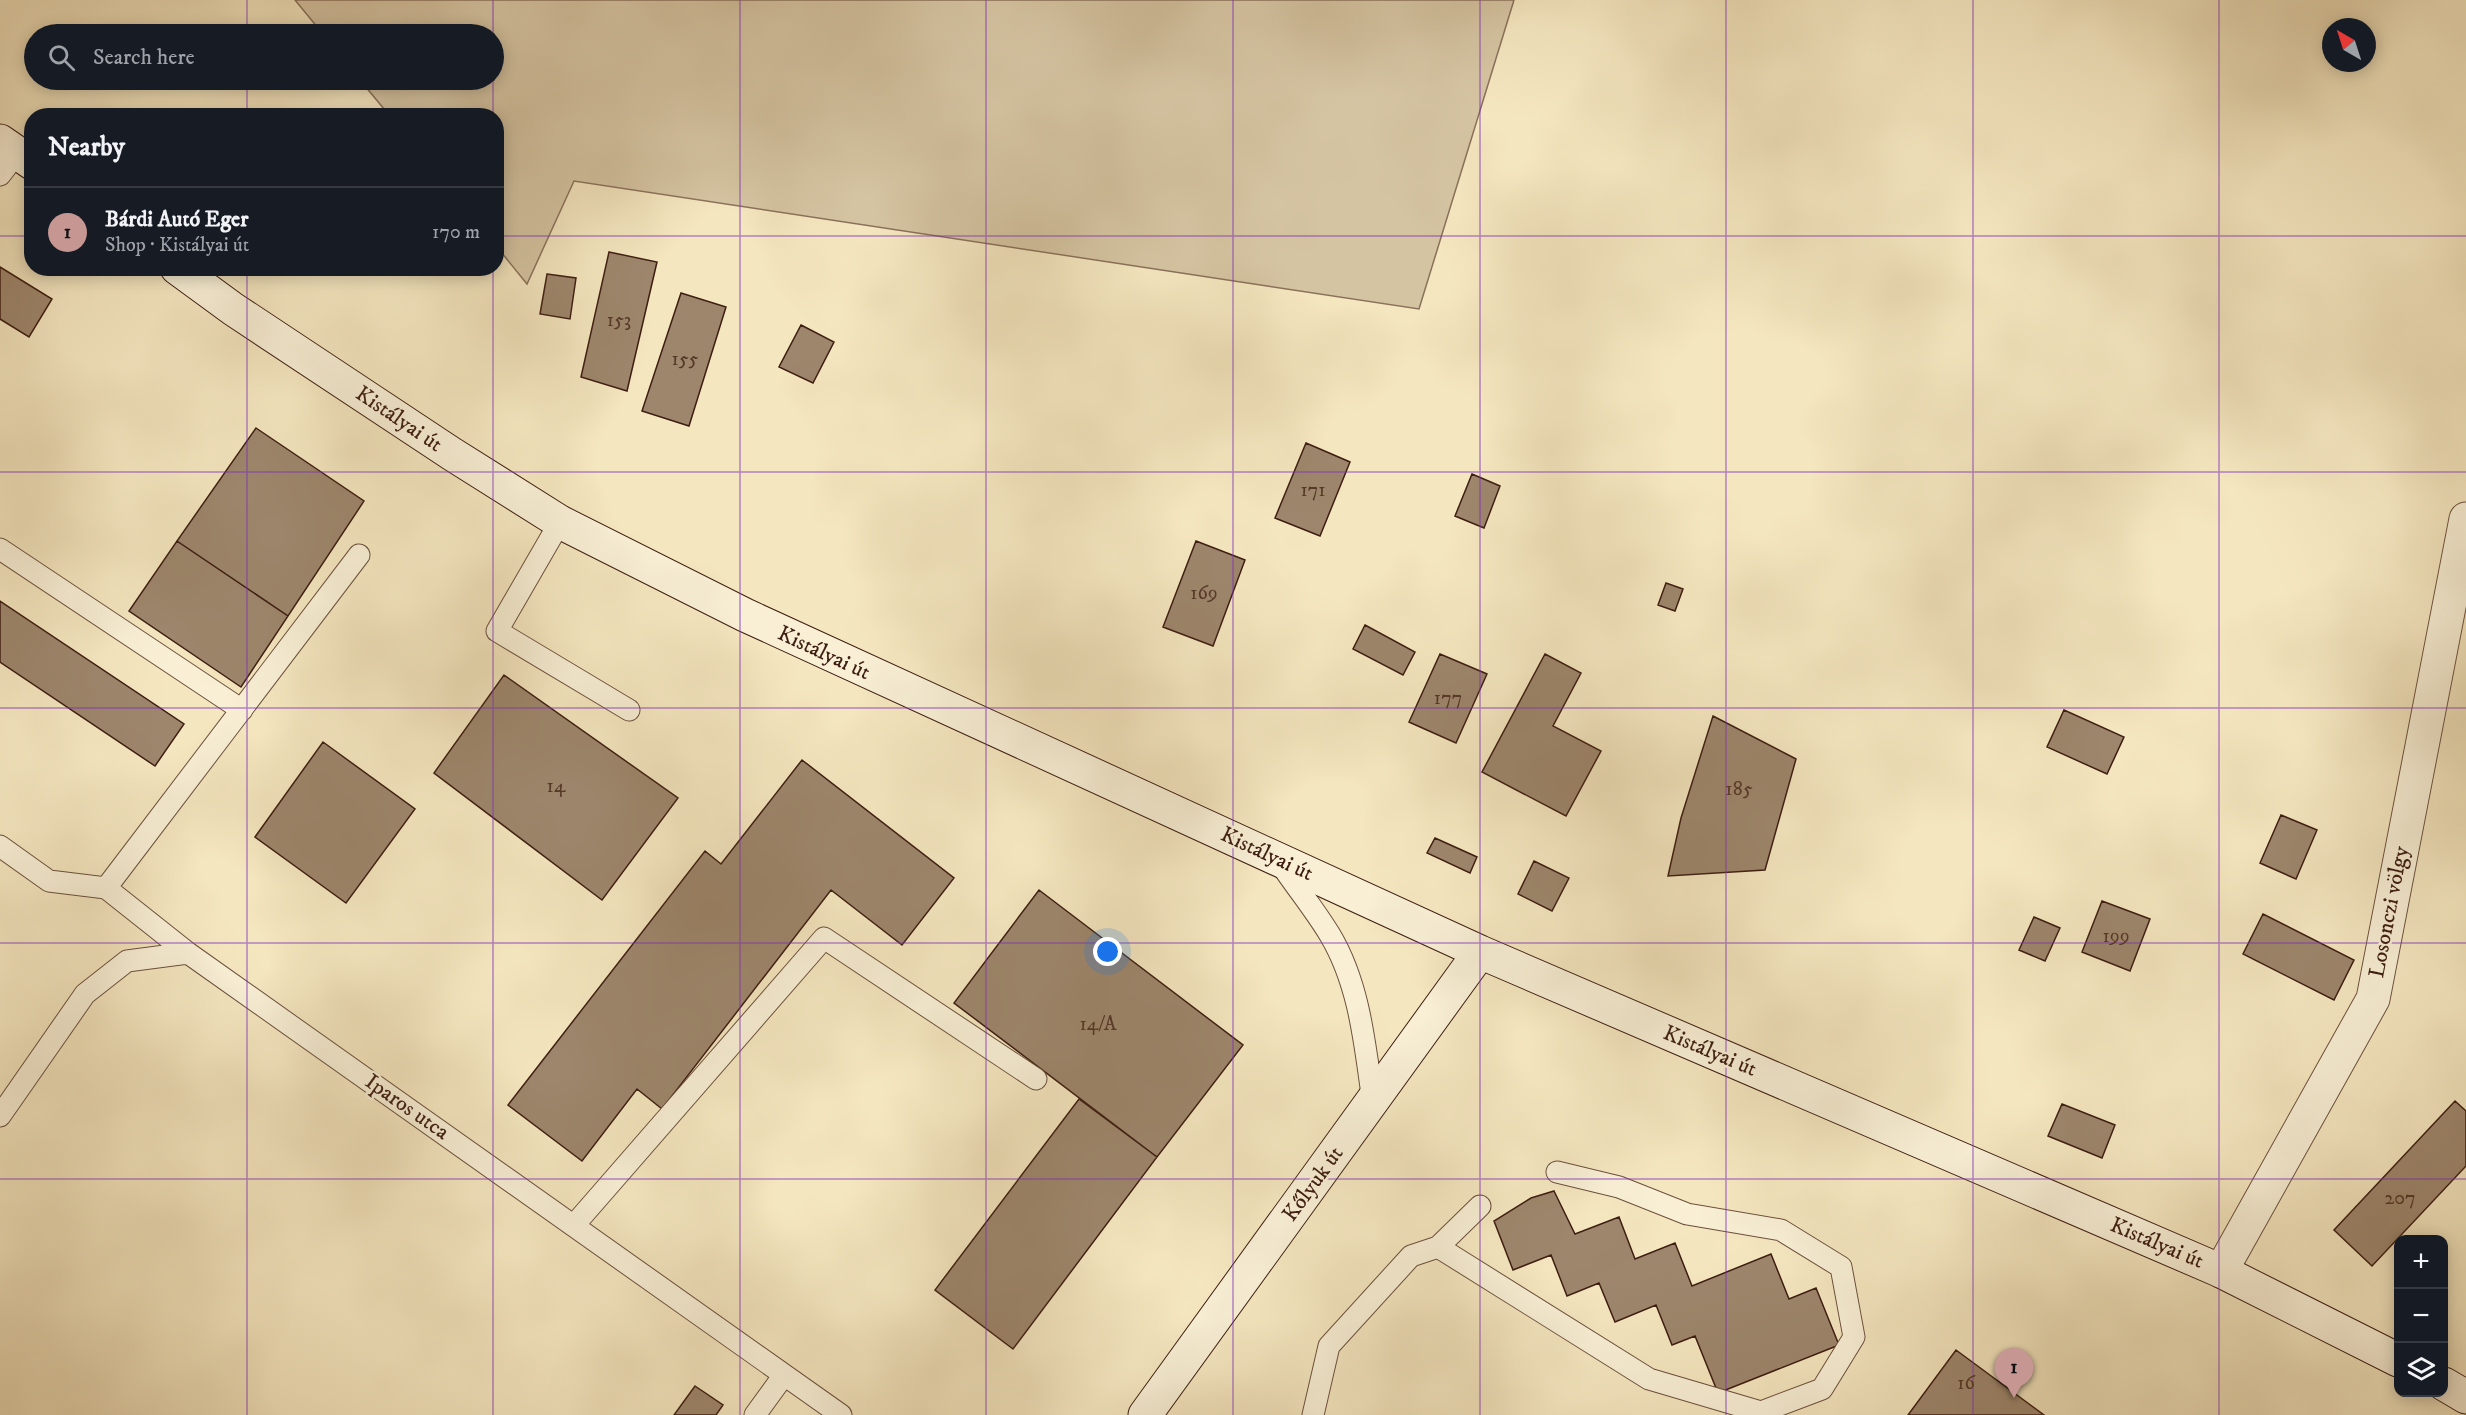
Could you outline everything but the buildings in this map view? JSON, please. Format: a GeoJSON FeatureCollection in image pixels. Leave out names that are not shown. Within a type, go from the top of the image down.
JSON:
{"type":"FeatureCollection","features":[{"type":"Feature","properties":{"kind":"main road","name":"Kistályai út"},"geometry":{"type":"LineString","coordinates":[[188,276],[233,309],[422,434],[560,522],[825,654],[1480,952],[2222,1271],[2394,1358]]}},
{"type":"Feature","properties":{"kind":"main road","name":"Losonczi völgy"},"geometry":{"type":"LineString","coordinates":[[2222,1271],[2373,999],[2466,519]]}},
{"type":"Feature","properties":{"kind":"main road","name":"Kőlyuk út"},"geometry":{"type":"LineString","coordinates":[[1145,1415],[1480,952]]}},
{"type":"Feature","properties":{"kind":"main road"},"geometry":{"type":"LineString","coordinates":[[2448,1386],[2466,1397]]}},
{"type":"Feature","properties":{"kind":"lane"},"geometry":{"type":"LineString","coordinates":[[560,522],[497,631],[629,710]]}},
{"type":"Feature","properties":{"kind":"lane"},"geometry":{"type":"LineString","coordinates":[[0,549],[242,710]]}},
{"type":"Feature","properties":{"kind":"lane"},"geometry":{"type":"LineString","coordinates":[[0,846],[49,881],[106,888],[359,555]]}},
{"type":"Feature","properties":{"kind":"lane"},"geometry":{"type":"LineString","coordinates":[[1276,858],[1330,936],[1351,983],[1362,1024],[1373,1102]]}},
{"type":"Feature","properties":{"kind":"lane","name":"Iparos utca"},"geometry":{"type":"LineString","coordinates":[[106,888],[188,953],[575,1224],[841,1415]]}},
{"type":"Feature","properties":{"kind":"lane"},"geometry":{"type":"LineString","coordinates":[[575,1224],[824,938],[1036,1079]]}},
{"type":"Feature","properties":{"kind":"lane"},"geometry":{"type":"LineString","coordinates":[[0,1116],[85,994],[127,961],[188,953]]}},
{"type":"Feature","properties":{"kind":"lane"},"geometry":{"type":"LineString","coordinates":[[1438,1247],[1649,1379],[1761,1412],[1822,1389],[1854,1337],[1841,1267],[1781,1230],[1687,1214],[1620,1187],[1557,1172]]}},
{"type":"Feature","properties":{"kind":"lane"},"geometry":{"type":"LineString","coordinates":[[1312,1415],[1329,1346],[1411,1256],[1438,1247],[1480,1206]]}},
{"type":"Feature","properties":{"kind":"lane"},"geometry":{"type":"LineString","coordinates":[[755,1415],[784,1375]]}},
{"type":"Feature","properties":{"kind":"shaded area"},"geometry":{"type":"Polygon","coordinates":[[[295,0],[1514,0],[1419,309],[574,181],[527,284],[504,256],[504,108],[383,108],[368,90],[504,90],[504,24],[315,24],[295,0]]]}},
{"type":"Feature","properties":{"kind":"place","name":"Bárdi Autó Eger"},"geometry":{"type":"Point","coordinates":[2014,1398]}}]}
